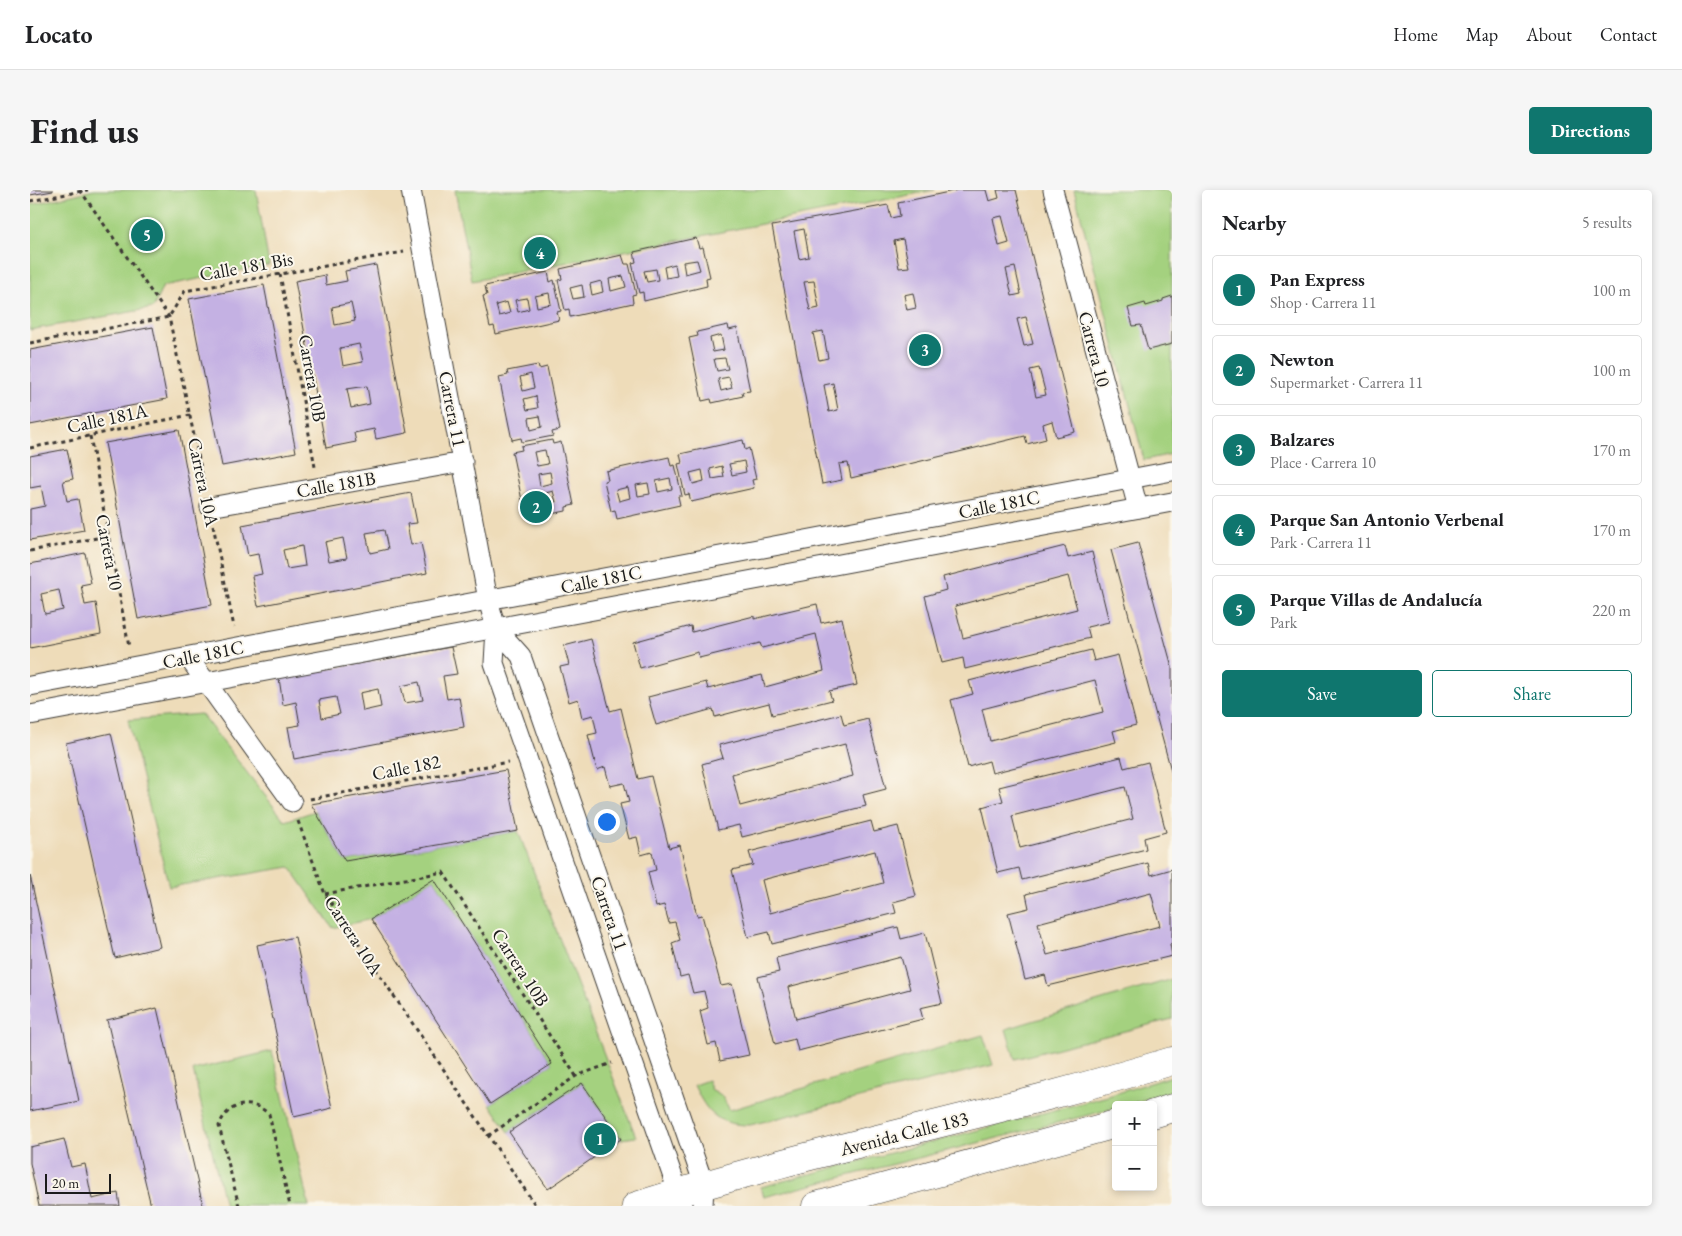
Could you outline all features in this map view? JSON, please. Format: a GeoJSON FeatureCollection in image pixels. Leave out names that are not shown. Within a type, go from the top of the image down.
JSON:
{"type":"FeatureCollection","features":[{"type":"Feature","properties":{"kind":"main road","name":"Avenida Calle 183"},"geometry":{"type":"LineString","coordinates":[[636,1206],[703,1196],[744,1173],[1049,1096],[1172,1060]]}},
{"type":"Feature","properties":{"kind":"main road"},"geometry":{"type":"LineString","coordinates":[[1157,1113],[1172,1108]]}},
{"type":"Feature","properties":{"kind":"main road"},"geometry":{"type":"LineString","coordinates":[[816,1206],[1112,1125]]}},
{"type":"Feature","properties":{"kind":"street","name":"Carrera 11"},"geometry":{"type":"LineString","coordinates":[[411,190],[488,600],[496,628],[494,663],[681,1199]]}},
{"type":"Feature","properties":{"kind":"street","name":"Carrera 10"},"geometry":{"type":"LineString","coordinates":[[1053,190],[1138,508]]}},
{"type":"Feature","properties":{"kind":"street","name":"Calle 181B"},"geometry":{"type":"LineString","coordinates":[[210,507],[463,462]]}},
{"type":"Feature","properties":{"kind":"street","name":"Calle 181C"},"geometry":{"type":"LineString","coordinates":[[30,686],[1172,471]]}},
{"type":"Feature","properties":{"kind":"street","name":"Calle 181C"},"geometry":{"type":"LineString","coordinates":[[30,715],[1172,502]]}},
{"type":"Feature","properties":{"kind":"street","name":"Carrera 11"},"geometry":{"type":"LineString","coordinates":[[496,628],[521,656],[703,1196]]}},
{"type":"Feature","properties":{"kind":"street"},"geometry":{"type":"LineString","coordinates":[[188,657],[292,802]]}},
{"type":"Feature","properties":{"kind":"path"},"geometry":{"type":"LineString","coordinates":[[30,201],[88,190]]}},
{"type":"Feature","properties":{"kind":"path"},"geometry":{"type":"LineString","coordinates":[[30,343],[169,316],[80,191]]}},
{"type":"Feature","properties":{"kind":"path","name":"Calle 181 Bis"},"geometry":{"type":"LineString","coordinates":[[169,316],[184,291],[422,248]]}},
{"type":"Feature","properties":{"kind":"path","name":"Carrera 10B"},"geometry":{"type":"LineString","coordinates":[[280,274],[318,488]]}},
{"type":"Feature","properties":{"kind":"path","name":"Carrera 10A"},"geometry":{"type":"LineString","coordinates":[[169,316],[238,647]]}},
{"type":"Feature","properties":{"kind":"path","name":"Calle 181A"},"geometry":{"type":"LineString","coordinates":[[30,448],[190,414]]}},
{"type":"Feature","properties":{"kind":"path","name":"Carrera 10"},"geometry":{"type":"LineString","coordinates":[[90,436],[132,667]]}},
{"type":"Feature","properties":{"kind":"path"},"geometry":{"type":"LineString","coordinates":[[30,551],[107,536]]}},
{"type":"Feature","properties":{"kind":"path","name":"Calle 182"},"geometry":{"type":"LineString","coordinates":[[292,802],[526,759]]}},
{"type":"Feature","properties":{"kind":"path","name":"Carrera 10A"},"geometry":{"type":"LineString","coordinates":[[292,802],[325,894],[536,1206]]}},
{"type":"Feature","properties":{"kind":"path","name":"Carrera 10B"},"geometry":{"type":"LineString","coordinates":[[325,894],[444,872],[576,1076]]}},
{"type":"Feature","properties":{"kind":"path"},"geometry":{"type":"LineString","coordinates":[[488,1136],[576,1076],[631,1057]]}},
{"type":"Feature","properties":{"kind":"path"},"geometry":{"type":"LineString","coordinates":[[239,1206],[220,1126],[222,1118],[234,1108],[248,1104],[256,1105],[269,1114],[290,1206]]}},
{"type":"Feature","properties":{"kind":"green space"},"geometry":{"type":"Polygon","coordinates":[[[94,190],[256,190],[269,265],[163,286],[153,308],[30,330],[30,205],[94,190]]]}},
{"type":"Feature","properties":{"kind":"green space"},"geometry":{"type":"Polygon","coordinates":[[[455,190],[935,190],[472,281],[455,190]]]}},
{"type":"Feature","properties":{"kind":"green space"},"geometry":{"type":"Polygon","coordinates":[[[1074,190],[1172,190],[1172,454],[1144,460],[1074,190]]]}},
{"type":"Feature","properties":{"kind":"green space"},"geometry":{"type":"Polygon","coordinates":[[[201,714],[285,821],[315,811],[345,861],[518,831],[636,1137],[621,1139],[582,1083],[509,1132],[490,1104],[552,1064],[434,879],[371,919],[333,928],[290,867],[169,887],[128,720],[201,714]]]}},
{"type":"Feature","properties":{"kind":"green space"},"geometry":{"type":"Polygon","coordinates":[[[1172,979],[1172,1019],[1015,1059],[1006,1029],[1172,979]]]}},
{"type":"Feature","properties":{"kind":"green space"},"geometry":{"type":"Polygon","coordinates":[[[983,1035],[993,1065],[750,1125],[730,1123],[715,1116],[704,1103],[694,1085],[708,1080],[711,1089],[721,1095],[730,1110],[983,1035]]]}},
{"type":"Feature","properties":{"kind":"green space"},"geometry":{"type":"Polygon","coordinates":[[[272,1051],[309,1206],[225,1206],[193,1070],[272,1051]]]}},
{"type":"Feature","properties":{"kind":"green space"},"geometry":{"type":"Polygon","coordinates":[[[1172,1076],[1172,1091],[1140,1101],[1112,1101],[1112,1109],[764,1197],[761,1187],[1108,1096],[1172,1076]]]}},
{"type":"Feature","properties":{"kind":"building"},"geometry":{"type":"Polygon","coordinates":[[[30,190],[53,190],[53,191],[30,195],[30,190]]]}},
{"type":"Feature","properties":{"kind":"building"},"geometry":{"type":"Polygon","coordinates":[[[958,190],[986,190],[989,201],[999,198],[997,190],[1016,190],[1075,432],[1056,437],[1052,421],[1043,424],[1046,439],[1027,444],[1025,436],[851,478],[848,463],[839,464],[842,480],[822,484],[772,226],[888,205],[891,218],[900,216],[898,203],[958,190]],[[1002,216],[993,218],[999,246],[1009,243],[1002,216]],[[804,229],[794,231],[799,259],[809,257],[804,229]],[[903,239],[894,241],[899,268],[909,267],[903,239]],[[1015,267],[1006,269],[1012,296],[1021,294],[1015,267]],[[814,281],[804,282],[810,310],[819,308],[814,281]],[[913,293],[904,295],[907,310],[916,308],[913,293]],[[1026,317],[1017,319],[1024,346],[1033,344],[1026,317]],[[823,331],[813,333],[819,360],[828,358],[823,331]],[[1039,368],[1030,370],[1036,397],[1046,395],[1039,368]],[[833,383],[824,385],[829,412],[838,410],[833,383]]]}},
{"type":"Feature","properties":{"kind":"building"},"geometry":{"type":"Polygon","coordinates":[[[696,238],[699,248],[703,247],[710,277],[706,278],[707,286],[644,301],[643,292],[639,293],[632,263],[636,262],[634,252],[696,238]],[[697,260],[683,262],[685,274],[700,270],[697,260]],[[675,264],[664,267],[666,278],[677,276],[675,264]],[[656,269],[644,271],[647,282],[658,280],[656,269]]]}},
{"type":"Feature","properties":{"kind":"building"},"geometry":{"type":"Polygon","coordinates":[[[622,255],[625,264],[629,264],[636,294],[632,295],[633,303],[570,317],[569,309],[565,310],[558,280],[562,279],[560,269],[622,255]],[[623,276],[609,279],[611,291],[626,287],[623,276]],[[601,281],[590,284],[592,295],[603,292],[601,281]],[[582,285],[570,288],[573,299],[584,297],[582,285]]]}},
{"type":"Feature","properties":{"kind":"building"},"geometry":{"type":"Polygon","coordinates":[[[376,265],[407,433],[376,439],[374,429],[354,433],[356,442],[326,448],[295,281],[325,275],[326,285],[347,281],[345,271],[376,265]],[[351,303],[332,307],[335,325],[355,321],[351,303]],[[359,344],[340,348],[343,366],[363,362],[359,344]],[[367,386],[347,389],[351,408],[370,404],[367,386]]]}},
{"type":"Feature","properties":{"kind":"building"},"geometry":{"type":"Polygon","coordinates":[[[548,272],[550,282],[554,280],[561,311],[557,312],[559,320],[496,334],[494,326],[490,327],[483,296],[487,295],[485,286],[548,272]],[[549,293],[535,296],[537,307],[551,304],[549,293]],[[527,298],[515,300],[518,312],[529,309],[527,298]],[[507,302],[496,305],[499,316],[510,313],[507,302]]]}},
{"type":"Feature","properties":{"kind":"building"},"geometry":{"type":"Polygon","coordinates":[[[264,285],[296,452],[222,466],[189,299],[264,285]]]}},
{"type":"Feature","properties":{"kind":"building"},"geometry":{"type":"Polygon","coordinates":[[[1172,296],[1172,344],[1148,350],[1141,325],[1133,326],[1128,308],[1145,303],[1146,306],[1172,296]]]}},
{"type":"Feature","properties":{"kind":"building"},"geometry":{"type":"Polygon","coordinates":[[[728,325],[729,330],[737,328],[750,391],[742,392],[743,396],[712,403],[711,399],[702,401],[689,338],[698,336],[697,332],[728,325]],[[721,335],[710,338],[713,352],[724,350],[721,335]],[[725,358],[714,359],[717,371],[728,369],[725,358]],[[729,377],[718,379],[721,391],[732,388],[729,377]]]}},
{"type":"Feature","properties":{"kind":"building"},"geometry":{"type":"Polygon","coordinates":[[[153,327],[167,399],[30,425],[30,350],[153,327]]]}},
{"type":"Feature","properties":{"kind":"building"},"geometry":{"type":"Polygon","coordinates":[[[538,365],[539,369],[547,367],[560,430],[552,432],[553,436],[522,442],[521,438],[512,440],[499,377],[508,375],[507,371],[538,365]],[[531,374],[520,377],[523,391],[534,388],[531,374]],[[536,396],[524,399],[527,410],[538,408],[536,396]],[[540,416],[529,418],[531,430],[542,427],[540,416]]]}},
{"type":"Feature","properties":{"kind":"building"},"geometry":{"type":"Polygon","coordinates":[[[179,430],[212,605],[138,619],[105,443],[179,430]]]}},
{"type":"Feature","properties":{"kind":"building"},"geometry":{"type":"Polygon","coordinates":[[[552,440],[553,444],[561,442],[574,505],[566,507],[566,511],[536,517],[535,513],[525,515],[512,452],[522,450],[521,446],[552,440]],[[545,450],[534,452],[537,466],[548,464],[545,450]],[[550,472],[538,474],[540,486],[552,483],[550,472]],[[553,491],[542,494],[544,505],[556,502],[553,491]]]}},
{"type":"Feature","properties":{"kind":"building"},"geometry":{"type":"Polygon","coordinates":[[[743,440],[745,450],[749,448],[756,479],[752,480],[754,488],[691,502],[689,494],[685,495],[678,464],[682,463],[680,454],[743,440]],[[744,461],[729,464],[732,475],[746,472],[744,461]],[[722,466],[710,469],[712,479],[724,477],[722,466]],[[702,470],[690,473],[693,484],[704,481],[702,470]]]}},
{"type":"Feature","properties":{"kind":"building"},"geometry":{"type":"Polygon","coordinates":[[[67,449],[73,479],[63,481],[67,501],[78,499],[84,530],[30,540],[30,509],[45,506],[41,486],[30,488],[30,456],[67,449]]]}},
{"type":"Feature","properties":{"kind":"building"},"geometry":{"type":"Polygon","coordinates":[[[669,457],[671,466],[675,465],[682,496],[678,496],[680,505],[617,519],[615,510],[611,511],[604,481],[608,480],[606,471],[669,457]],[[670,478],[656,481],[658,492],[672,489],[670,478]],[[648,483],[636,485],[638,496],[650,494],[648,483]],[[628,487],[616,490],[619,501],[630,498],[628,487]]]}},
{"type":"Feature","properties":{"kind":"building"},"geometry":{"type":"Polygon","coordinates":[[[411,493],[417,523],[407,524],[411,545],[421,543],[427,573],[258,606],[252,576],[262,574],[258,554],[248,556],[242,525],[411,493]],[[384,530],[366,533],[370,553],[388,549],[384,530]],[[343,538],[325,542],[329,561],[347,558],[343,538]],[[302,546],[283,550],[287,569],[305,566],[302,546]]]}},
{"type":"Feature","properties":{"kind":"building"},"geometry":{"type":"Polygon","coordinates":[[[1138,543],[1172,667],[1172,774],[1111,550],[1138,543]]]}},
{"type":"Feature","properties":{"kind":"building"},"geometry":{"type":"Polygon","coordinates":[[[1065,546],[1068,558],[1092,552],[1109,622],[1087,627],[1090,638],[965,669],[963,658],[942,663],[925,596],[946,590],[943,577],[1065,546]],[[1068,576],[955,606],[963,638],[1077,609],[1068,576]]]}},
{"type":"Feature","properties":{"kind":"building"},"geometry":{"type":"Polygon","coordinates":[[[85,553],[91,583],[81,585],[85,605],[96,603],[101,634],[30,648],[30,564],[85,553]],[[59,590],[41,594],[45,614],[63,610],[59,590]]]}},
{"type":"Feature","properties":{"kind":"building"},"geometry":{"type":"Polygon","coordinates":[[[817,604],[821,623],[842,618],[857,685],[829,691],[832,700],[772,715],[769,703],[715,717],[713,709],[656,725],[648,697],[706,682],[708,689],[762,675],[765,687],[824,671],[816,634],[762,648],[760,643],[699,658],[698,652],[640,668],[633,642],[691,626],[692,632],[754,616],[754,619],[817,604]]]}},
{"type":"Feature","properties":{"kind":"building"},"geometry":{"type":"Polygon","coordinates":[[[591,639],[610,711],[621,708],[638,779],[651,776],[669,848],[680,845],[697,916],[702,915],[721,986],[732,984],[749,1055],[720,1061],[716,1043],[708,1045],[700,1011],[708,1008],[704,991],[693,993],[688,975],[680,977],[672,943],[680,940],[675,922],[669,923],[664,905],[656,907],[648,872],[656,870],[652,852],[641,855],[637,837],[629,839],[620,804],[629,802],[624,783],[610,786],[605,767],[597,770],[588,735],[597,733],[593,715],[582,718],[578,699],[569,702],[560,667],[569,665],[564,646],[591,639]]]}},
{"type":"Feature","properties":{"kind":"building"},"geometry":{"type":"Polygon","coordinates":[[[451,647],[457,674],[443,676],[447,699],[459,697],[464,727],[294,759],[288,727],[300,725],[296,702],[283,705],[279,678],[451,647]],[[419,682],[401,686],[405,703],[423,700],[419,682]],[[378,689],[360,693],[363,711],[381,707],[378,689]],[[336,697],[319,700],[322,718],[340,714],[336,697]]]}},
{"type":"Feature","properties":{"kind":"building"},"geometry":{"type":"Polygon","coordinates":[[[1091,650],[1094,661],[1118,655],[1136,725],[1113,731],[1116,742],[992,773],[989,761],[968,767],[951,700],[973,694],[969,681],[1091,650]],[[1095,680],[982,709],[990,741],[1103,712],[1095,680]]]}},
{"type":"Feature","properties":{"kind":"building"},"geometry":{"type":"Polygon","coordinates":[[[841,714],[844,725],[868,719],[886,789],[863,795],[866,806],[742,837],[739,825],[718,830],[702,764],[723,758],[719,745],[841,714]],[[845,744],[732,774],[740,806],[853,776],[845,744]]]}},
{"type":"Feature","properties":{"kind":"building"},"geometry":{"type":"Polygon","coordinates":[[[111,733],[160,947],[115,958],[66,743],[111,733]]]}},
{"type":"Feature","properties":{"kind":"building"},"geometry":{"type":"Polygon","coordinates":[[[1121,757],[1124,768],[1148,762],[1166,832],[1144,838],[1146,849],[1022,880],[1019,868],[998,873],[982,807],[1003,801],[999,787],[1121,757]],[[1125,787],[1012,816],[1020,848],[1133,819],[1125,787]]]}},
{"type":"Feature","properties":{"kind":"building"},"geometry":{"type":"Polygon","coordinates":[[[506,770],[518,831],[345,861],[311,804],[506,770]]]}},
{"type":"Feature","properties":{"kind":"building"},"geometry":{"type":"Polygon","coordinates":[[[871,821],[874,832],[898,826],[916,896],[893,902],[896,913],[772,944],[769,932],[748,937],[732,870],[753,865],[749,852],[871,821]],[[875,851],[762,880],[770,913],[883,883],[875,851]]]}},
{"type":"Feature","properties":{"kind":"building"},"geometry":{"type":"Polygon","coordinates":[[[1148,863],[1151,875],[1172,869],[1172,943],[1170,944],[1172,956],[1048,986],[1045,975],[1025,980],[1008,913],[1029,908],[1026,894],[1148,863]],[[1151,893],[1038,923],[1047,955],[1160,926],[1151,893]]]}},
{"type":"Feature","properties":{"kind":"building"},"geometry":{"type":"Polygon","coordinates":[[[30,875],[79,1101],[30,1111],[30,875]]]}},
{"type":"Feature","properties":{"kind":"building"},"geometry":{"type":"Polygon","coordinates":[[[434,879],[552,1064],[490,1104],[371,919],[434,879]]]}},
{"type":"Feature","properties":{"kind":"building"},"geometry":{"type":"Polygon","coordinates":[[[898,927],[901,939],[925,933],[942,1003],[920,1008],[923,1019],[798,1051],[795,1039],[775,1044],[758,977],[779,972],[776,958],[898,927]],[[901,957],[788,987],[796,1019],[910,989],[901,957]]]}},
{"type":"Feature","properties":{"kind":"building"},"geometry":{"type":"Polygon","coordinates":[[[295,937],[332,1108],[294,1117],[257,945],[295,937]]]}},
{"type":"Feature","properties":{"kind":"building"},"geometry":{"type":"Polygon","coordinates":[[[157,1008],[203,1206],[151,1206],[107,1020],[157,1008]]]}},
{"type":"Feature","properties":{"kind":"building"},"geometry":{"type":"Polygon","coordinates":[[[582,1083],[621,1139],[548,1189],[509,1132],[582,1083]]]}},
{"type":"Feature","properties":{"kind":"building"},"geometry":{"type":"Polygon","coordinates":[[[64,1139],[71,1167],[85,1164],[92,1199],[118,1193],[120,1206],[39,1206],[30,1163],[30,1147],[64,1139]]]}},
{"type":"Feature","properties":{"kind":"place","name":"Parque Villas de Andalucía"},"geometry":{"type":"Point","coordinates":[147,235]}},
{"type":"Feature","properties":{"kind":"place","name":"Parque San Antonio Verbenal"},"geometry":{"type":"Point","coordinates":[540,253]}},
{"type":"Feature","properties":{"kind":"place","name":"Balzares"},"geometry":{"type":"Point","coordinates":[925,350]}},
{"type":"Feature","properties":{"kind":"place","name":"Newton"},"geometry":{"type":"Point","coordinates":[536,507]}},
{"type":"Feature","properties":{"kind":"place","name":"Pan Express"},"geometry":{"type":"Point","coordinates":[600,1139]}}]}
